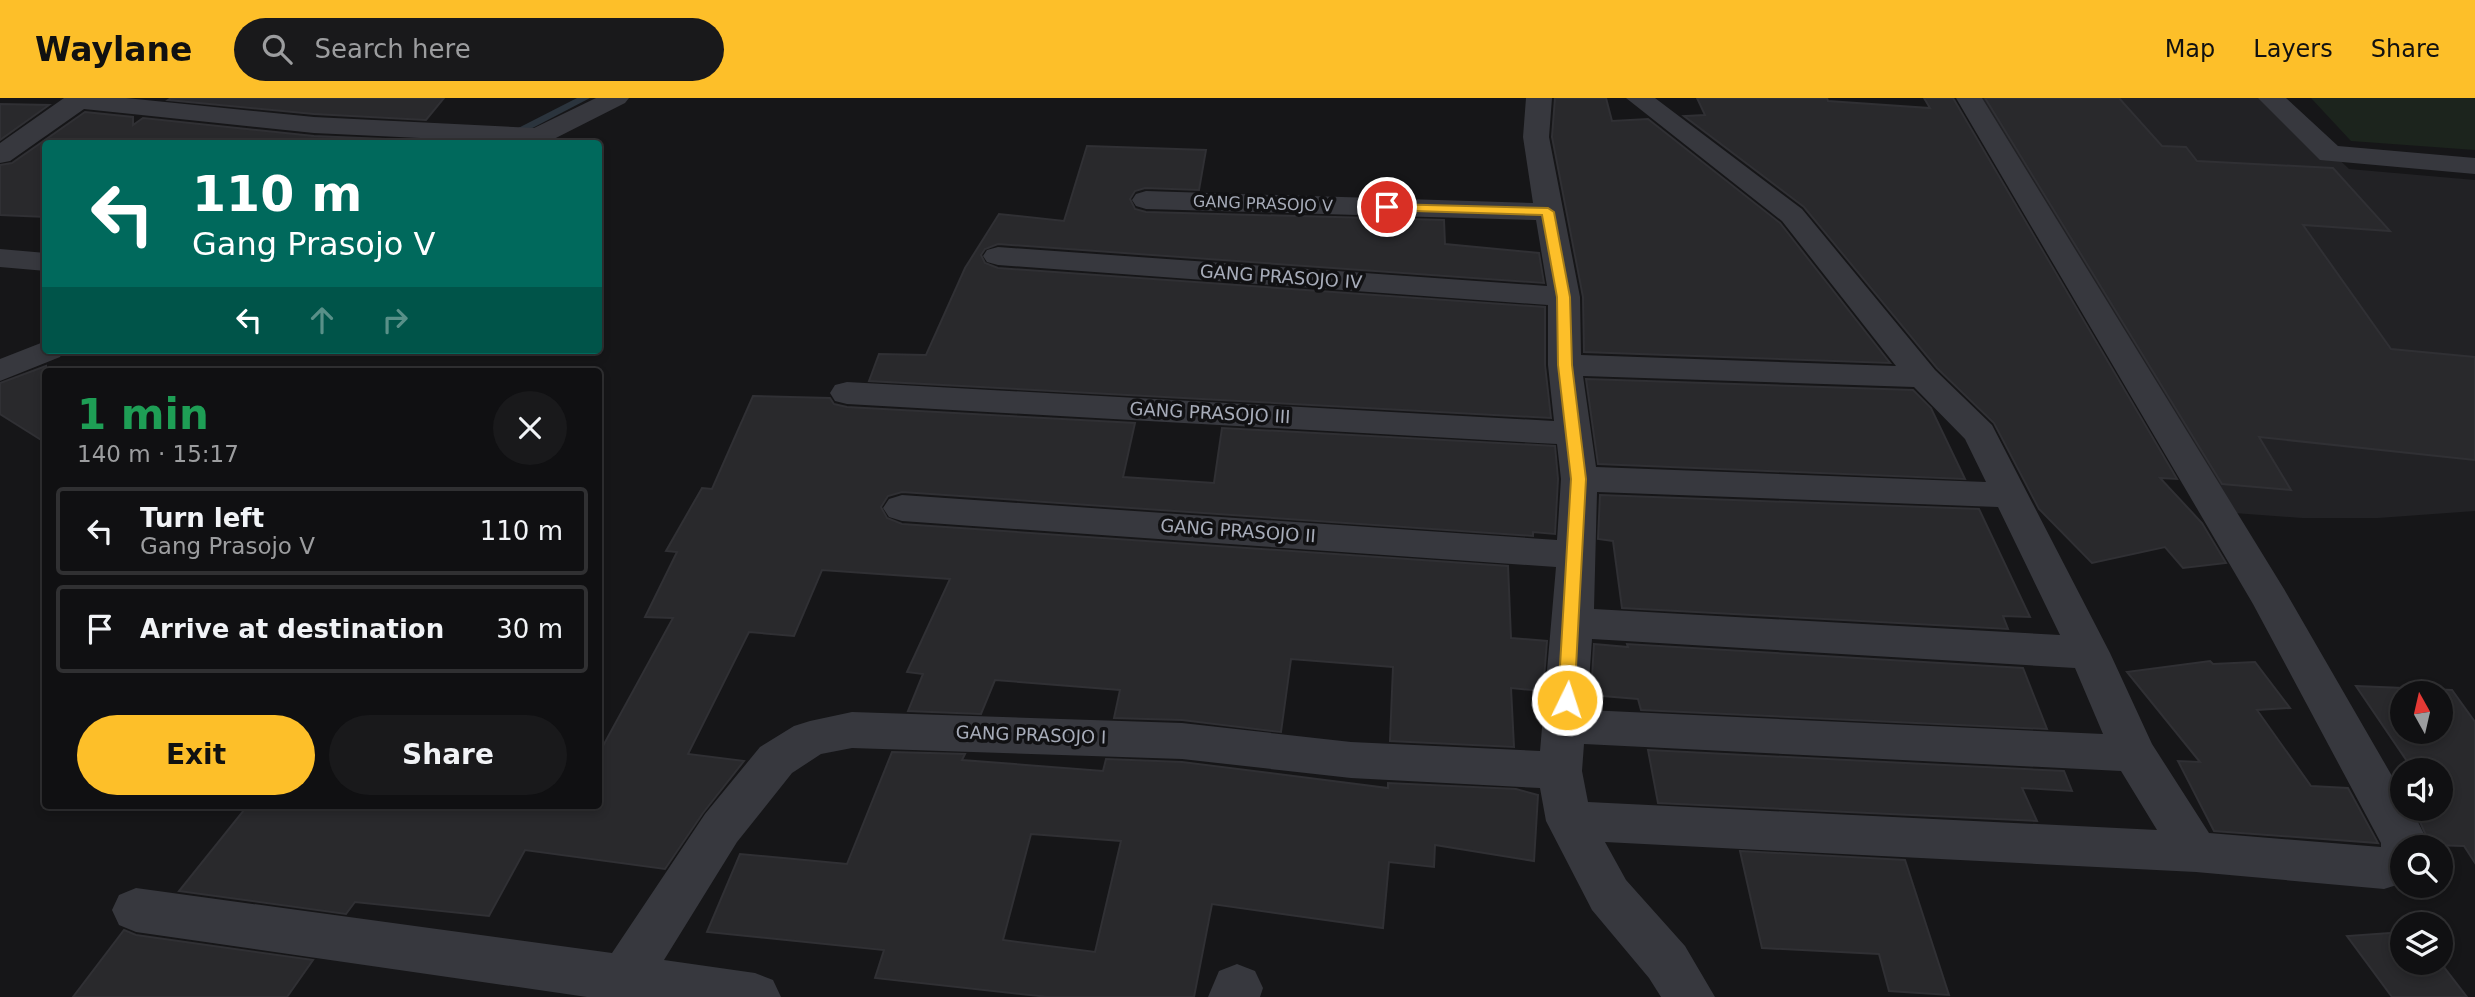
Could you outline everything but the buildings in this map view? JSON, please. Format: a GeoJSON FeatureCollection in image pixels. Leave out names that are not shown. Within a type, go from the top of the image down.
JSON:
{"type":"FeatureCollection","features":[{"type":"Feature","properties":{"kind":"street"},"geometry":{"type":"LineString","coordinates":[[0,155],[78,100],[314,125],[530,140],[616,98]]}},
{"type":"Feature","properties":{"kind":"street"},"geometry":{"type":"LineString","coordinates":[[1539,98],[1536,137],[1564,297],[1565,365],[1579,479],[1573,622],[1560,771],[1569,821],[1609,895],[1667,962],[1689,997]]}},
{"type":"Feature","properties":{"kind":"street"},"geometry":{"type":"LineString","coordinates":[[1639,98],[1792,215],[1923,377],[1980,433],[2089,653],[2134,754],[2196,852]]}},
{"type":"Feature","properties":{"kind":"street"},"geometry":{"type":"LineString","coordinates":[[1969,98],[2270,599],[2401,835]]}},
{"type":"Feature","properties":{"kind":"street"},"geometry":{"type":"LineString","coordinates":[[2272,98],[2330,154],[2475,166]]}},
{"type":"Feature","properties":{"kind":"street"},"geometry":{"type":"LineString","coordinates":[[292,140],[342,105]]}},
{"type":"Feature","properties":{"kind":"street","name":"GANG PRASOJO V"},"geometry":{"type":"LineString","coordinates":[[1146,200],[1548,212]]}},
{"type":"Feature","properties":{"kind":"street","name":"GANG PRASOJO IV"},"geometry":{"type":"LineString","coordinates":[[998,256],[1564,297]]}},
{"type":"Feature","properties":{"kind":"street"},"geometry":{"type":"LineString","coordinates":[[0,258],[42,262]]}},
{"type":"Feature","properties":{"kind":"street"},"geometry":{"type":"LineString","coordinates":[[0,371],[42,353]]}},
{"type":"Feature","properties":{"kind":"street"},"geometry":{"type":"LineString","coordinates":[[1565,365],[1923,377]]}},
{"type":"Feature","properties":{"kind":"street","name":"GANG PRASOJO III"},"geometry":{"type":"LineString","coordinates":[[847,393],[1572,433]]}},
{"type":"Feature","properties":{"kind":"street"},"geometry":{"type":"LineString","coordinates":[[1579,479],[2011,495]]}},
{"type":"Feature","properties":{"kind":"street","name":"GANG PRASOJO II"},"geometry":{"type":"LineString","coordinates":[[902,508],[1575,555]]}},
{"type":"Feature","properties":{"kind":"street"},"geometry":{"type":"LineString","coordinates":[[1573,622],[1655,630],[1952,643],[2089,653]]}},
{"type":"Feature","properties":{"kind":"street"},"geometry":{"type":"LineString","coordinates":[[1565,726],[2134,754]]}},
{"type":"Feature","properties":{"kind":"street","name":"GANG PRASOJO I"},"geometry":{"type":"LineString","coordinates":[[617,988],[721,828],[776,760],[810,739],[852,730],[1182,741],[1351,761],[1560,771]]}},
{"type":"Feature","properties":{"kind":"street"},"geometry":{"type":"LineString","coordinates":[[1569,821],[2196,852],[2384,868],[2390,866]]}},
{"type":"Feature","properties":{"kind":"street"},"geometry":{"type":"LineString","coordinates":[[136,910],[617,988],[755,997]]}},
{"type":"Feature","properties":{"kind":"shaded area"},"geometry":{"type":"Polygon","coordinates":[[[1975,98],[2276,98],[2349,169],[2475,180],[2475,511],[2378,518],[2302,518],[2207,511],[1975,98]]]}},
{"type":"Feature","properties":{"kind":"shaded area"},"geometry":{"type":"Polygon","coordinates":[[[2311,98],[2475,98],[2475,150],[2351,141],[2311,98]]]}},
{"type":"Feature","properties":{"kind":"waterway"},"geometry":{"type":"LineString","coordinates":[[500,140],[585,98]]}},
{"type":"Feature","properties":{"kind":"route"},"geometry":{"type":"LineString","coordinates":[[1387,207],[1548,212],[1564,297],[1565,365],[1579,479],[1567,700]]}}]}
